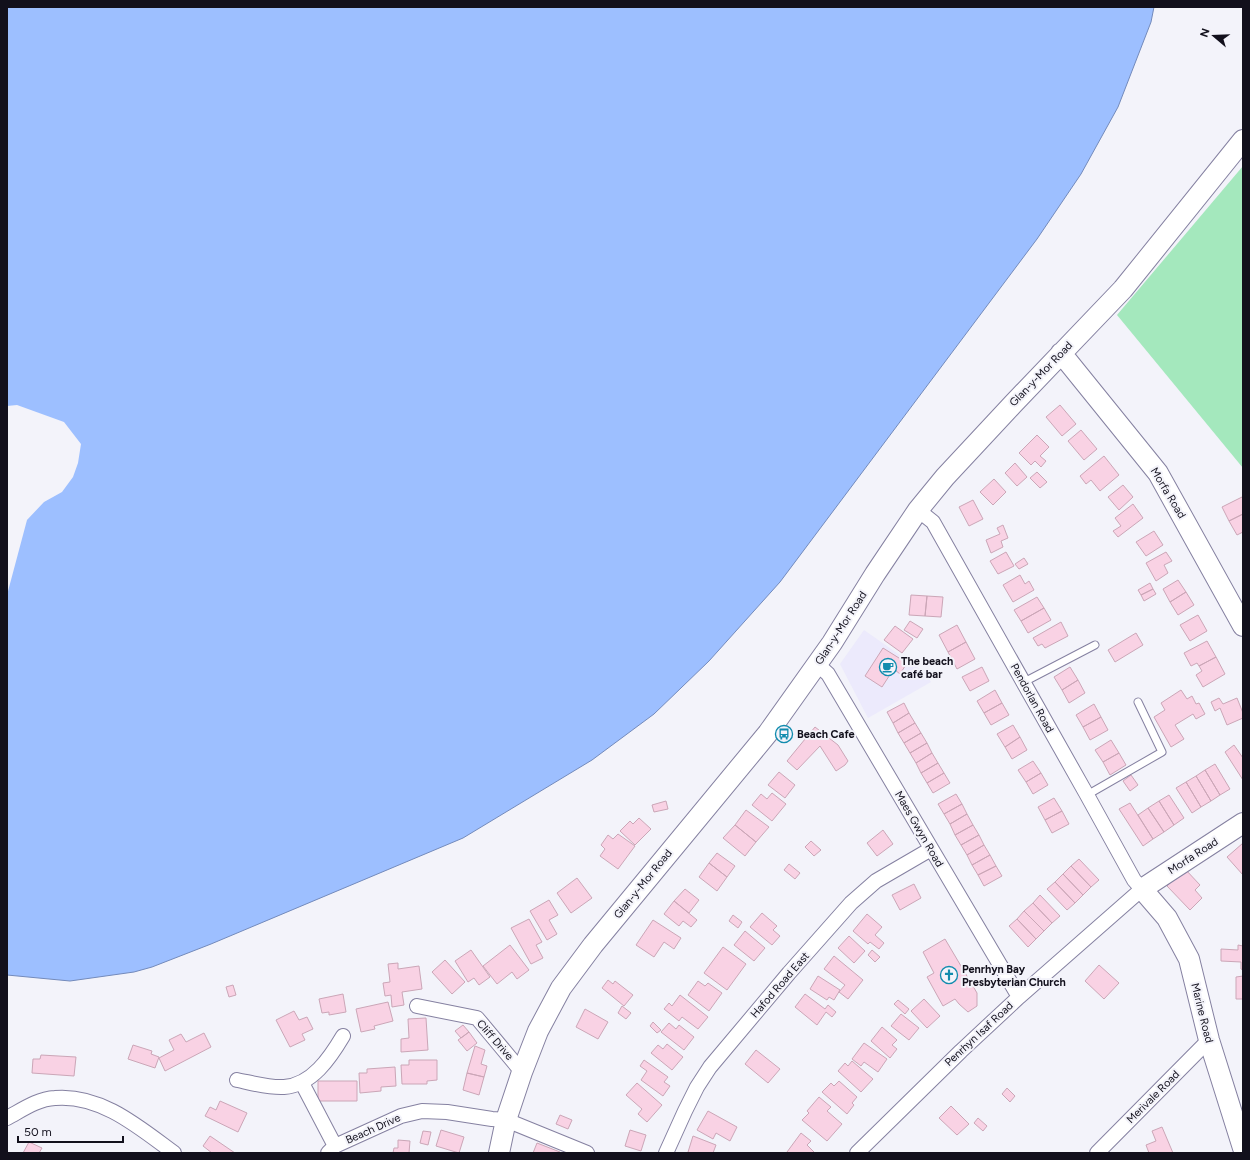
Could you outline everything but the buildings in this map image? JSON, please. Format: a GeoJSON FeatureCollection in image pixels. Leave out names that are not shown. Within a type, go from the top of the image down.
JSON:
{"type":"FeatureCollection","features":[{"type":"Feature","properties":{"kind":"street","name":"Glan-y-Mor Road"},"geometry":{"type":"LineString","coordinates":[[499,1153],[506,1120],[522,1072],[538,1031],[561,988],[593,945],[768,733],[818,664],[875,574],[918,510],[945,477],[1123,289],[1243,140]]}},
{"type":"Feature","properties":{"kind":"street","name":"Morfa Road"},"geometry":{"type":"LineString","coordinates":[[1061,353],[1158,472],[1243,626]]}},
{"type":"Feature","properties":{"kind":"street","name":"Pendorlan Road"},"geometry":{"type":"LineString","coordinates":[[918,510],[933,522],[1134,880],[1142,889]]}},
{"type":"Feature","properties":{"kind":"street","name":"Maes Gwyn Road"},"geometry":{"type":"LineString","coordinates":[[818,664],[828,674],[1019,997]]}},
{"type":"Feature","properties":{"kind":"street","name":"Morfa Road"},"geometry":{"type":"LineString","coordinates":[[1142,889],[1243,823]]}},
{"type":"Feature","properties":{"kind":"street","name":"Hafod Road East"},"geometry":{"type":"LineString","coordinates":[[666,1153],[691,1099],[710,1068],[789,973],[851,904],[876,881],[931,850]]}},
{"type":"Feature","properties":{"kind":"street","name":"Penrhyn Isaf Road"},"geometry":{"type":"LineString","coordinates":[[856,1153],[1019,997],[1142,889]]}},
{"type":"Feature","properties":{"kind":"street","name":"Marine Road"},"geometry":{"type":"LineString","coordinates":[[1142,889],[1167,918],[1188,959],[1209,1040],[1243,1148]]}},
{"type":"Feature","properties":{"kind":"street","name":"Cliff Drive"},"geometry":{"type":"LineString","coordinates":[[417,1006],[477,1018],[522,1072]]}},
{"type":"Feature","properties":{"kind":"street"},"geometry":{"type":"LineString","coordinates":[[237,1080],[284,1087],[302,1083],[325,1064],[343,1036]]}},
{"type":"Feature","properties":{"kind":"street","name":"Merivale Road"},"geometry":{"type":"LineString","coordinates":[[1097,1153],[1209,1040]]}},
{"type":"Feature","properties":{"kind":"street","name":"Beach Drive"},"geometry":{"type":"LineString","coordinates":[[302,1083],[331,1150],[401,1116],[422,1111],[447,1112],[506,1120],[587,1153]]}},
{"type":"Feature","properties":{"kind":"street"},"geometry":{"type":"LineString","coordinates":[[7,1118],[35,1103],[54,1098],[75,1098],[99,1106],[124,1117],[174,1153]]}},
{"type":"Feature","properties":{"kind":"lane"},"geometry":{"type":"LineString","coordinates":[[1024,682],[1095,645]]}},
{"type":"Feature","properties":{"kind":"lane"},"geometry":{"type":"LineString","coordinates":[[1087,795],[1162,752],[1138,702]]}},
{"type":"Feature","properties":{"kind":"shaded area"},"geometry":{"type":"Polygon","coordinates":[[[864,630],[924,672],[931,682],[868,718],[840,664],[864,630]]]}},
{"type":"Feature","properties":{"kind":"green space"},"geometry":{"type":"Polygon","coordinates":[[[1243,166],[1243,468],[1117,315],[1243,166]]]}},
{"type":"Feature","properties":{"kind":"water"},"geometry":{"type":"Polygon","coordinates":[[[7,7],[1154,7],[1151,22],[1118,107],[1081,174],[1037,239],[780,582],[709,661],[654,714],[592,760],[463,838],[211,944],[152,967],[134,972],[70,981],[7,975],[7,7]]]}},
{"type":"Feature","properties":{"kind":"pier"},"geometry":{"type":"Polygon","coordinates":[[[17,405],[64,422],[81,444],[78,463],[73,477],[62,492],[44,502],[27,520],[7,595],[7,406],[17,405]]]}},
{"type":"Feature","properties":{"kind":"place","name":"The beach café bar"},"geometry":{"type":"Point","coordinates":[888,667]}},
{"type":"Feature","properties":{"kind":"place","name":"Beach Cafe"},"geometry":{"type":"Point","coordinates":[784,734]}},
{"type":"Feature","properties":{"kind":"place","name":"Penrhyn Bay Presbyterian Church"},"geometry":{"type":"Point","coordinates":[949,975]}}]}
